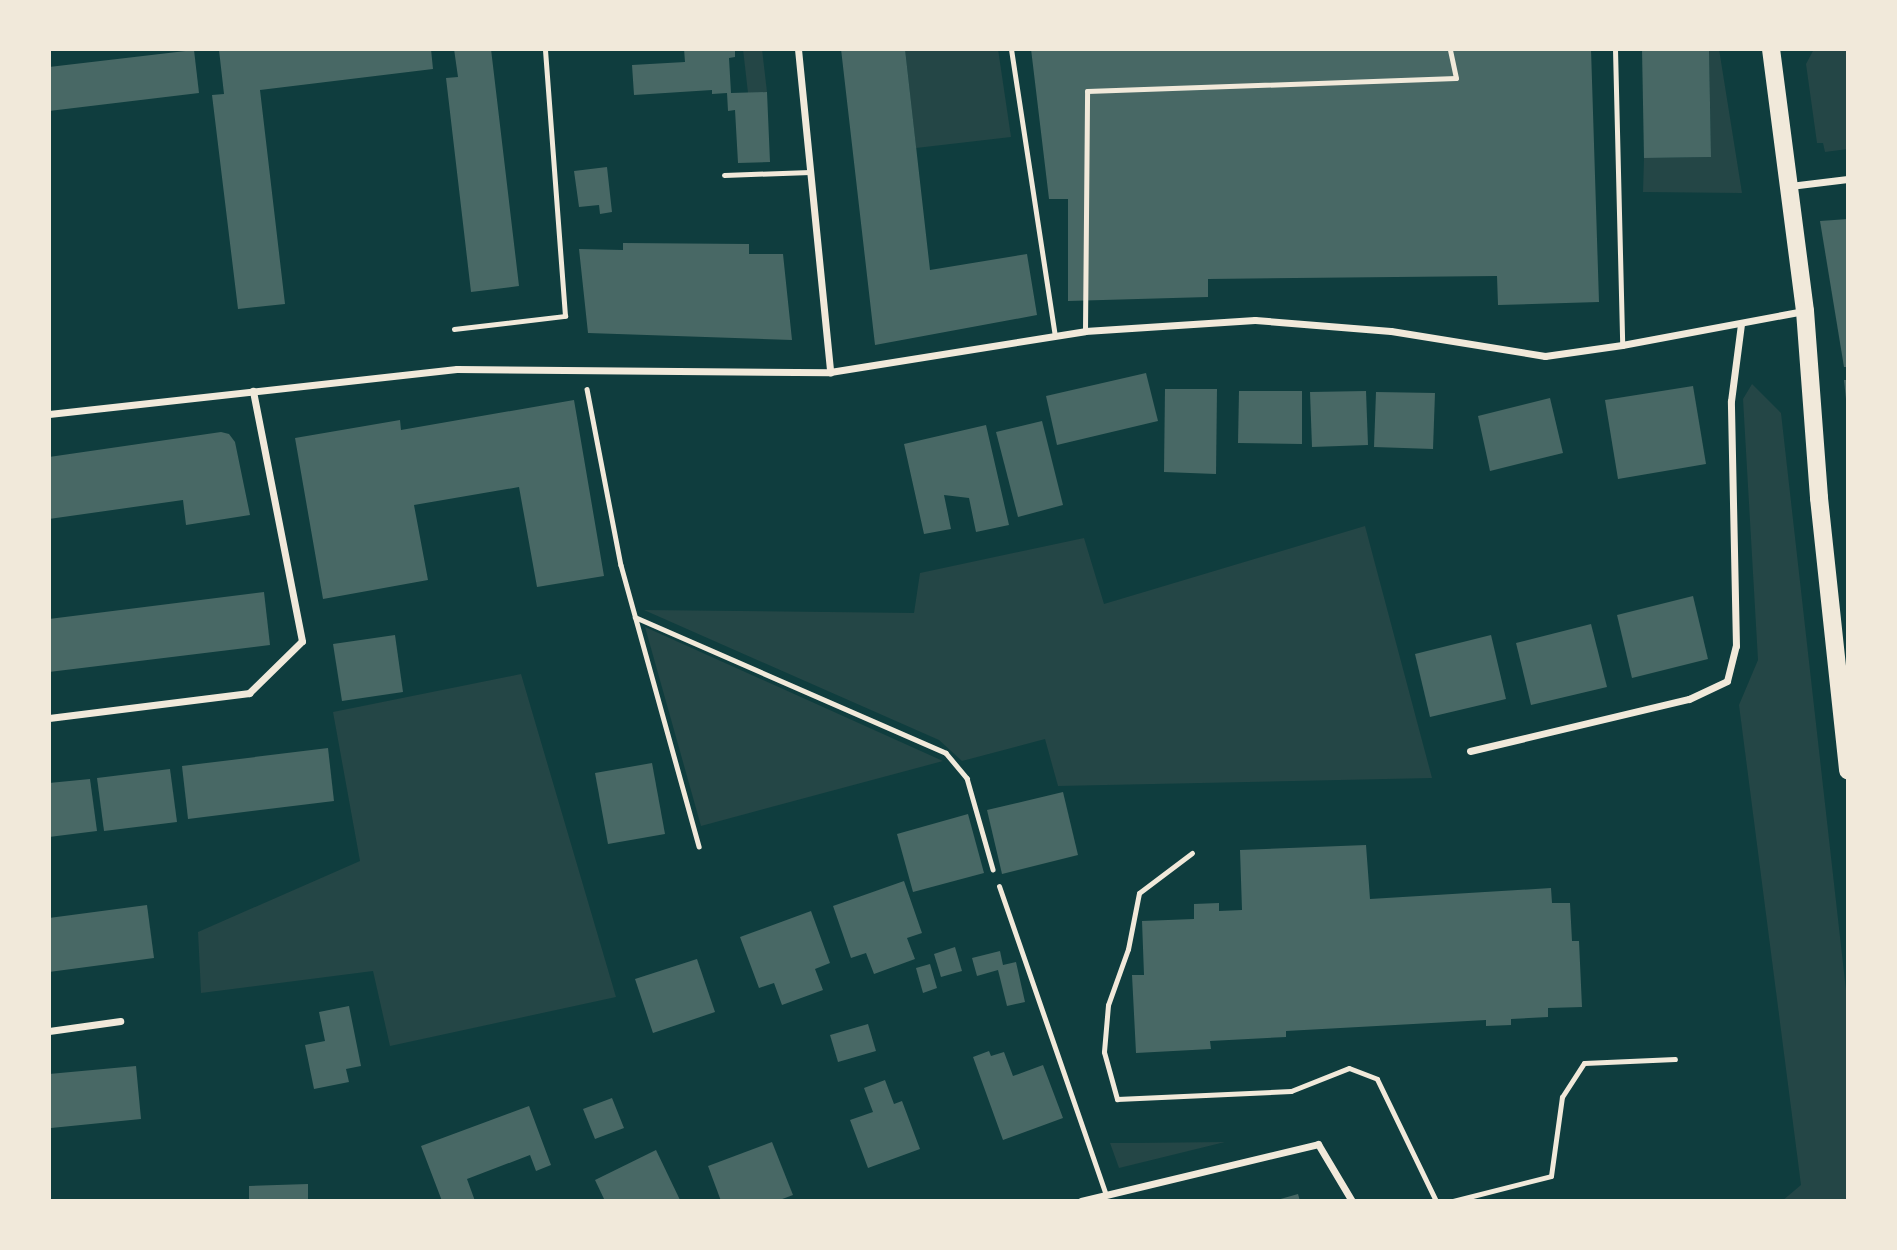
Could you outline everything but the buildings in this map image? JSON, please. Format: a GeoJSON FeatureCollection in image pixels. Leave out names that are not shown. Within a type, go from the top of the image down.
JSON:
{"type":"FeatureCollection","features":[{"type":"Feature","properties":{"kind":"main road"},"geometry":{"type":"LineString","coordinates":[[1771,49],[1805,311],[1819,498],[1848,770]]}},
{"type":"Feature","properties":{"kind":"street"},"geometry":{"type":"LineString","coordinates":[[798,49],[830,372]]}},
{"type":"Feature","properties":{"kind":"street"},"geometry":{"type":"LineString","coordinates":[[1788,186],[1848,179]]}},
{"type":"Feature","properties":{"kind":"street"},"geometry":{"type":"LineString","coordinates":[[49,414],[457,369],[830,372],[1085,331],[1255,320],[1391,331],[1545,356],[1622,345],[1805,311]]}},
{"type":"Feature","properties":{"kind":"street"},"geometry":{"type":"LineString","coordinates":[[1470,751],[1689,699],[1727,681],[1736,646],[1731,401],[1741,324]]}},
{"type":"Feature","properties":{"kind":"street"},"geometry":{"type":"LineString","coordinates":[[49,718],[249,693],[302,641],[253,391]]}},
{"type":"Feature","properties":{"kind":"street"},"geometry":{"type":"LineString","coordinates":[[49,1031],[120,1021]]}},
{"type":"Feature","properties":{"kind":"street"},"geometry":{"type":"LineString","coordinates":[[1081,1201],[1318,1144],[1352,1201]]}},
{"type":"Feature","properties":{"kind":"lane"},"geometry":{"type":"LineString","coordinates":[[1011,49],[1055,335]]}},
{"type":"Feature","properties":{"kind":"lane"},"geometry":{"type":"LineString","coordinates":[[1085,331],[1087,91],[1456,78],[1450,49]]}},
{"type":"Feature","properties":{"kind":"lane"},"geometry":{"type":"LineString","coordinates":[[1615,49],[1622,345]]}},
{"type":"Feature","properties":{"kind":"lane"},"geometry":{"type":"LineString","coordinates":[[724,176],[810,172]]}},
{"type":"Feature","properties":{"kind":"lane"},"geometry":{"type":"LineString","coordinates":[[1192,853],[1139,893],[1128,949],[1108,1005],[1104,1052],[1117,1099],[1291,1091],[1349,1068],[1377,1079],[1436,1201]]}},
{"type":"Feature","properties":{"kind":"lane"},"geometry":{"type":"LineString","coordinates":[[999,886],[1106,1195]]}},
{"type":"Feature","properties":{"kind":"lane"},"geometry":{"type":"LineString","coordinates":[[1453,1201],[1551,1176],[1562,1097],[1584,1063],[1675,1059]]}},
{"type":"Feature","properties":{"kind":"path"},"geometry":{"type":"LineString","coordinates":[[454,329],[565,316],[545,49]]}},
{"type":"Feature","properties":{"kind":"path"},"geometry":{"type":"LineString","coordinates":[[583,371],[634,616],[699,846]]}},
{"type":"Feature","properties":{"kind":"path"},"geometry":{"type":"LineString","coordinates":[[634,616],[946,753],[967,778],[999,886]]}},
{"type":"Feature","properties":{"kind":"shaded area"},"geometry":{"type":"Polygon","coordinates":[[[743,49],[762,49],[767,92],[748,93],[743,49]]]}},
{"type":"Feature","properties":{"kind":"shaded area"},"geometry":{"type":"Polygon","coordinates":[[[905,49],[998,49],[1011,137],[916,148],[905,49]]]}},
{"type":"Feature","properties":{"kind":"shaded area"},"geometry":{"type":"Polygon","coordinates":[[[1709,49],[1719,49],[1742,193],[1643,192],[1644,158],[1711,157],[1709,49]]]}},
{"type":"Feature","properties":{"kind":"shaded area"},"geometry":{"type":"Polygon","coordinates":[[[1814,49],[1848,49],[1848,149],[1825,152],[1823,143],[1817,143],[1806,64],[1814,49]]]}},
{"type":"Feature","properties":{"kind":"shaded area"},"geometry":{"type":"Polygon","coordinates":[[[1752,384],[1781,413],[1848,1008],[1848,1201],[1782,1201],[1801,1185],[1739,705],[1758,660],[1743,399],[1752,384]]]}},
{"type":"Feature","properties":{"kind":"shaded area"},"geometry":{"type":"Polygon","coordinates":[[[1365,526],[1432,778],[1058,786],[1045,739],[962,761],[939,740],[644,610],[914,613],[920,573],[1084,538],[1104,604],[1365,526]]]}},
{"type":"Feature","properties":{"kind":"shaded area"},"geometry":{"type":"Polygon","coordinates":[[[645,627],[943,761],[701,826],[645,627]]]}},
{"type":"Feature","properties":{"kind":"shaded area"},"geometry":{"type":"Polygon","coordinates":[[[521,674],[616,997],[390,1046],[373,971],[201,993],[198,932],[360,861],[333,712],[521,674]]]}},
{"type":"Feature","properties":{"kind":"shaded area"},"geometry":{"type":"Polygon","coordinates":[[[1225,1142],[1119,1168],[1110,1143],[1135,1143],[1225,1142]]]}}]}
